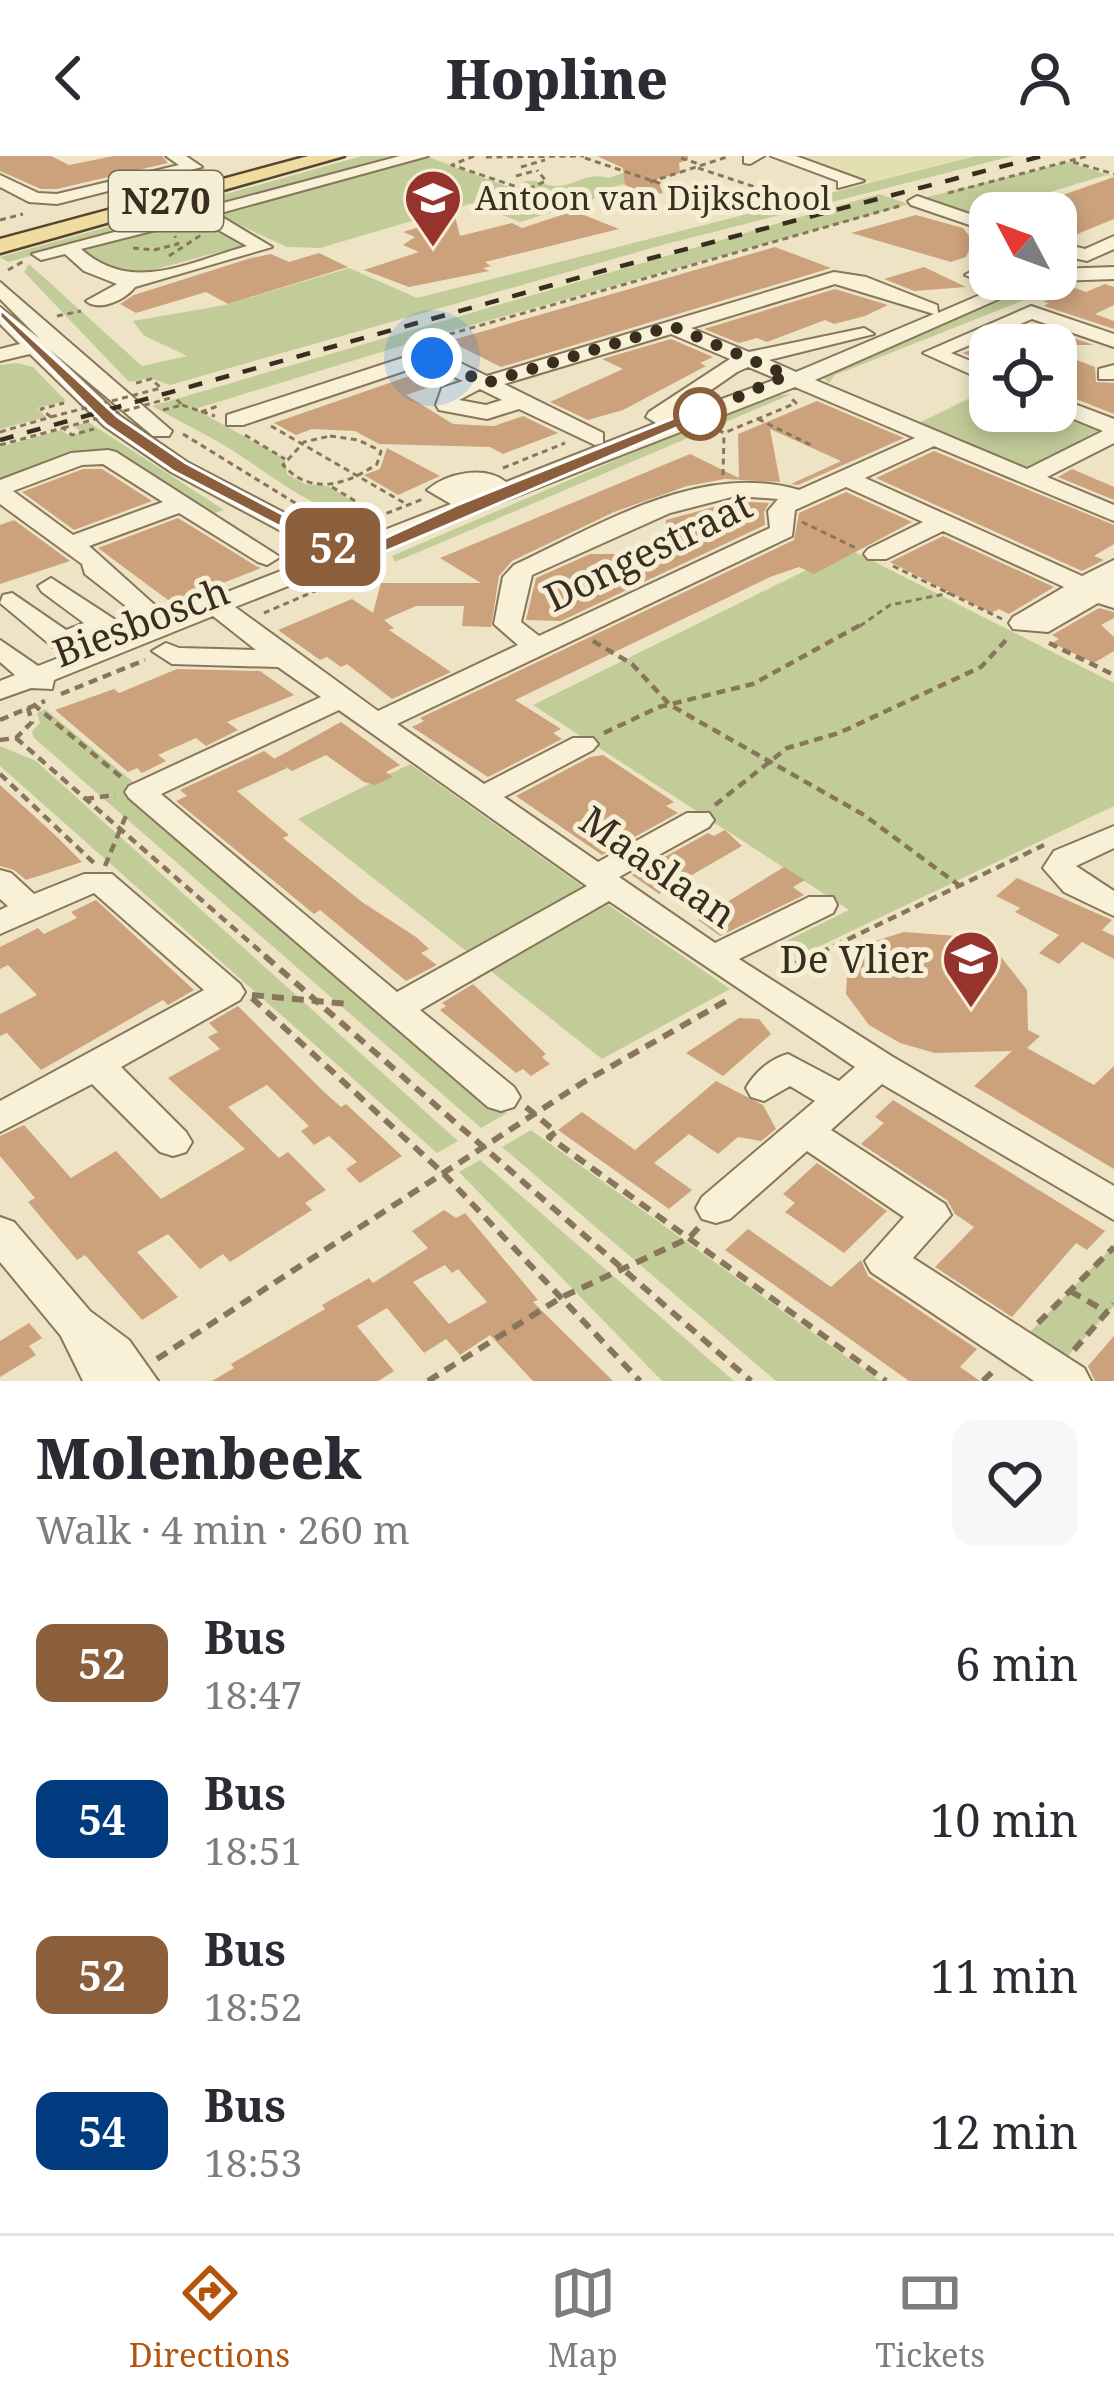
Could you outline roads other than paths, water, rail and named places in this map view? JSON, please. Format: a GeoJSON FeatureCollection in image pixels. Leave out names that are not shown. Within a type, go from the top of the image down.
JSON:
{"type":"FeatureCollection","features":[{"type":"Feature","properties":{"kind":"main road","name":"N270"},"geometry":{"type":"LineString","coordinates":[[0,231],[298,156]]}},
{"type":"Feature","properties":{"kind":"main road","name":"N270"},"geometry":{"type":"LineString","coordinates":[[3,268],[333,156]]}},
{"type":"Feature","properties":{"kind":"street"},"geometry":{"type":"LineString","coordinates":[[0,180],[35,198],[57,199],[194,167],[173,156]]}},
{"type":"Feature","properties":{"kind":"street"},"geometry":{"type":"LineString","coordinates":[[40,254],[213,219],[420,156]]}},
{"type":"Feature","properties":{"kind":"street"},"geometry":{"type":"LineString","coordinates":[[778,156],[855,181],[844,184]]}},
{"type":"Feature","properties":{"kind":"street"},"geometry":{"type":"LineString","coordinates":[[917,201],[969,220]]}},
{"type":"Feature","properties":{"kind":"street"},"geometry":{"type":"LineString","coordinates":[[69,247],[83,261],[128,282],[161,279],[263,247],[213,219]]}},
{"type":"Feature","properties":{"kind":"street"},"geometry":{"type":"LineString","coordinates":[[1099,267],[1114,242]]}},
{"type":"Feature","properties":{"kind":"street"},"geometry":{"type":"LineString","coordinates":[[3,268],[43,336]]}},
{"type":"Feature","properties":{"kind":"street"},"geometry":{"type":"LineString","coordinates":[[647,334],[635,345],[518,400],[471,412],[447,405],[450,393],[484,382],[834,278],[859,281],[930,309]]}},
{"type":"Feature","properties":{"kind":"street"},"geometry":{"type":"LineString","coordinates":[[96,301],[121,292],[128,282]]}},
{"type":"Feature","properties":{"kind":"street"},"geometry":{"type":"LineString","coordinates":[[440,493],[452,497],[591,436],[659,416],[729,368],[770,351],[850,340],[969,290]]}},
{"type":"Feature","properties":{"kind":"street"},"geometry":{"type":"LineString","coordinates":[[0,314],[43,336],[183,448],[359,547],[737,399],[792,384],[868,346],[982,300]]}},
{"type":"Feature","properties":{"kind":"street"},"geometry":{"type":"LineString","coordinates":[[1003,324],[1030,313],[1064,324]]}},
{"type":"Feature","properties":{"kind":"street"},"geometry":{"type":"LineString","coordinates":[[672,326],[752,358],[792,384],[934,437],[1114,514]]}},
{"type":"Feature","properties":{"kind":"street"},"geometry":{"type":"LineString","coordinates":[[1077,328],[1114,340]]}},
{"type":"Feature","properties":{"kind":"street"},"geometry":{"type":"LineString","coordinates":[[0,351],[43,336]]}},
{"type":"Feature","properties":{"kind":"street"},"geometry":{"type":"LineString","coordinates":[[969,338],[933,352],[969,368]]}},
{"type":"Feature","properties":{"kind":"street"},"geometry":{"type":"LineString","coordinates":[[236,413],[413,359],[439,360],[591,436]]}},
{"type":"Feature","properties":{"kind":"street"},"geometry":{"type":"LineString","coordinates":[[1077,413],[1114,430]]}},
{"type":"Feature","properties":{"kind":"street"},"geometry":{"type":"LineString","coordinates":[[1028,478],[1114,430]]}},
{"type":"Feature","properties":{"kind":"street","name":"Dongestraat"},"geometry":{"type":"LineString","coordinates":[[377,722],[783,531],[780,511],[934,437]]}},
{"type":"Feature","properties":{"kind":"street"},"geometry":{"type":"LineString","coordinates":[[4,498],[96,455],[194,508],[267,557]]}},
{"type":"Feature","properties":{"kind":"street"},"geometry":{"type":"LineString","coordinates":[[846,478],[1102,590],[1114,568]]}},
{"type":"Feature","properties":{"kind":"street"},"geometry":{"type":"LineString","coordinates":[[538,648],[507,624],[516,577],[523,570],[707,490],[776,489],[802,499]]}},
{"type":"Feature","properties":{"kind":"street"},"geometry":{"type":"LineString","coordinates":[[4,498],[94,562],[94,569]]}},
{"type":"Feature","properties":{"kind":"street"},"geometry":{"type":"LineString","coordinates":[[71,544],[180,504]]}},
{"type":"Feature","properties":{"kind":"street"},"geometry":{"type":"LineString","coordinates":[[880,559],[942,522]]}},
{"type":"Feature","properties":{"kind":"street","name":"Biesbosch"},"geometry":{"type":"LineString","coordinates":[[22,694],[92,656],[225,610],[359,547]]}},
{"type":"Feature","properties":{"kind":"street"},"geometry":{"type":"LineString","coordinates":[[6,604],[94,569]]}},
{"type":"Feature","properties":{"kind":"street"},"geometry":{"type":"LineString","coordinates":[[6,604],[63,641],[145,608],[94,569]]}},
{"type":"Feature","properties":{"kind":"street"},"geometry":{"type":"LineString","coordinates":[[51,586],[104,625]]}},
{"type":"Feature","properties":{"kind":"street","name":"Maaslaan"},"geometry":{"type":"LineString","coordinates":[[225,610],[286,659],[713,958],[880,1066],[1114,1205]]}},
{"type":"Feature","properties":{"kind":"street","name":"Maaslaan"},"geometry":{"type":"LineString","coordinates":[[225,610],[286,659]]}},
{"type":"Feature","properties":{"kind":"street"},"geometry":{"type":"LineString","coordinates":[[0,648],[22,694]]}},
{"type":"Feature","properties":{"kind":"street"},"geometry":{"type":"LineString","coordinates":[[166,652],[172,656],[286,659]]}},
{"type":"Feature","properties":{"kind":"street"},"geometry":{"type":"LineString","coordinates":[[342,698],[140,791],[501,1097]]}},
{"type":"Feature","properties":{"kind":"street"},"geometry":{"type":"LineString","coordinates":[[483,796],[583,744]]}},
{"type":"Feature","properties":{"kind":"street"},"geometry":{"type":"LineString","coordinates":[[395,1009],[698,820]]}},
{"type":"Feature","properties":{"kind":"street"},"geometry":{"type":"LineString","coordinates":[[1114,836],[1065,858],[1059,868],[1076,885],[1114,905]]}},
{"type":"Feature","properties":{"kind":"street"},"geometry":{"type":"LineString","coordinates":[[0,880],[15,916],[100,881],[228,992],[0,1118]]}},
{"type":"Feature","properties":{"kind":"street"},"geometry":{"type":"LineString","coordinates":[[713,958],[821,905]]}},
{"type":"Feature","properties":{"kind":"street"},"geometry":{"type":"LineString","coordinates":[[97,1065],[173,1142]]}},
{"type":"Feature","properties":{"kind":"street"},"geometry":{"type":"LineString","coordinates":[[716,1208],[880,1066]]}},
{"type":"Feature","properties":{"kind":"street"},"geometry":{"type":"LineString","coordinates":[[764,1088],[788,1067],[841,1100]]}},
{"type":"Feature","properties":{"kind":"street"},"geometry":{"type":"LineString","coordinates":[[805,1131],[931,1215],[885,1261],[1045,1363]]}},
{"type":"Feature","properties":{"kind":"street"},"geometry":{"type":"LineString","coordinates":[[0,1233],[124,1379]]}},
{"type":"Feature","properties":{"kind":"railway"},"geometry":{"type":"LineString","coordinates":[[0,440],[606,270],[1042,156]]}},
{"type":"Feature","properties":{"kind":"place","name":"Antoon van Dijkschool"},"geometry":{"type":"Point","coordinates":[433,249]}},
{"type":"Feature","properties":{"kind":"place","name":"De Vlier"},"geometry":{"type":"Point","coordinates":[971,1010]}}]}
